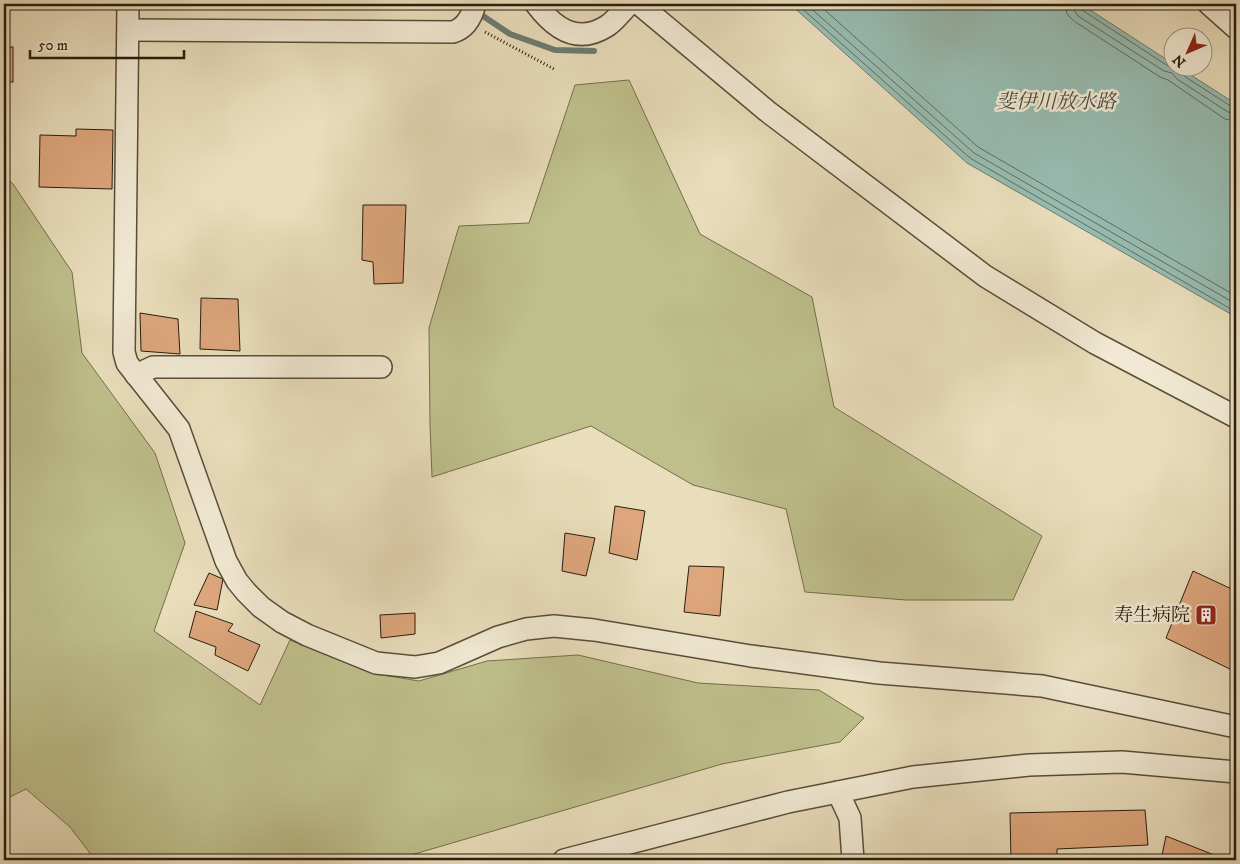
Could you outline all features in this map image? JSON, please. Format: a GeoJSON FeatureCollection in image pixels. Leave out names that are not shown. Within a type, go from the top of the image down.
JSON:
{"type":"FeatureCollection","features":[{"type":"Feature","properties":{"kind":"street"},"geometry":{"type":"LineString","coordinates":[[128,4],[127,228],[124,352],[127,363],[179,429],[226,561],[237,581],[261,607],[282,622],[307,635],[376,663],[415,667],[439,663],[498,637],[526,629],[554,626],[594,630],[750,656],[879,673],[1042,686],[1236,727]]}},
{"type":"Feature","properties":{"kind":"street"},"geometry":{"type":"LineString","coordinates":[[536,4],[555,26],[568,32],[582,34],[595,32],[608,26],[629,4]]}},
{"type":"Feature","properties":{"kind":"street"},"geometry":{"type":"LineString","coordinates":[[639,4],[768,110],[985,276],[1095,343],[1236,417]]}},
{"type":"Feature","properties":{"kind":"street"},"geometry":{"type":"LineString","coordinates":[[1209,4],[1236,28]]}},
{"type":"Feature","properties":{"kind":"street"},"geometry":{"type":"LineString","coordinates":[[128,30],[453,32],[472,12]]}},
{"type":"Feature","properties":{"kind":"street"},"geometry":{"type":"LineString","coordinates":[[136,375],[153,367],[381,367]]}},
{"type":"Feature","properties":{"kind":"street"},"geometry":{"type":"LineString","coordinates":[[564,860],[788,802],[913,777],[1029,765],[1122,762],[1236,772]]}},
{"type":"Feature","properties":{"kind":"street"},"geometry":{"type":"LineString","coordinates":[[838,792],[850,818],[853,860]]}},
{"type":"Feature","properties":{"kind":"path"},"geometry":{"type":"LineString","coordinates":[[472,12],[554,69]]}},
{"type":"Feature","properties":{"kind":"green space"},"geometry":{"type":"Polygon","coordinates":[[[629,80],[700,234],[812,297],[834,407],[1042,536],[1013,600],[906,600],[805,592],[786,509],[693,485],[591,426],[432,477],[429,328],[459,226],[529,223],[575,85],[629,80]]]}},
{"type":"Feature","properties":{"kind":"green space"},"geometry":{"type":"Polygon","coordinates":[[[4,175],[13,184],[72,272],[82,353],[155,453],[185,543],[154,631],[260,705],[290,640],[371,673],[419,681],[487,661],[578,655],[698,683],[819,690],[864,718],[840,742],[722,764],[394,860],[95,860],[70,827],[26,789],[4,800],[4,175]]]}},
{"type":"Feature","properties":{"kind":"water","name":"斐伊川放水路"},"geometry":{"type":"Polygon","coordinates":[[[790,4],[1081,4],[1162,57],[1162,78],[1196,78],[1236,104],[1236,317],[967,163],[790,4]]]}},
{"type":"Feature","properties":{"kind":"building"},"geometry":{"type":"Polygon","coordinates":[[[4,47],[13,47],[13,82],[4,82],[4,47]]]}},
{"type":"Feature","properties":{"kind":"building"},"geometry":{"type":"Polygon","coordinates":[[[76,129],[113,130],[112,189],[39,187],[40,135],[76,136],[76,129]]]}},
{"type":"Feature","properties":{"kind":"building"},"geometry":{"type":"Polygon","coordinates":[[[363,205],[406,205],[403,283],[374,284],[373,262],[362,260],[363,205]]]}},
{"type":"Feature","properties":{"kind":"building"},"geometry":{"type":"Polygon","coordinates":[[[201,298],[238,299],[240,351],[200,349],[201,298]]]}},
{"type":"Feature","properties":{"kind":"building"},"geometry":{"type":"Polygon","coordinates":[[[140,313],[178,319],[180,354],[141,351],[140,313]]]}},
{"type":"Feature","properties":{"kind":"building"},"geometry":{"type":"Polygon","coordinates":[[[615,506],[645,511],[637,560],[609,553],[615,506]]]}},
{"type":"Feature","properties":{"kind":"building"},"geometry":{"type":"Polygon","coordinates":[[[565,533],[595,538],[586,576],[562,571],[565,533]]]}},
{"type":"Feature","properties":{"kind":"building"},"geometry":{"type":"Polygon","coordinates":[[[689,566],[724,567],[720,616],[684,612],[689,566]]]}},
{"type":"Feature","properties":{"kind":"building","name":"寿生病院"},"geometry":{"type":"Polygon","coordinates":[[[1193,571],[1236,591],[1236,672],[1166,638],[1193,571]]]}},
{"type":"Feature","properties":{"kind":"building"},"geometry":{"type":"Polygon","coordinates":[[[209,573],[223,579],[217,610],[194,605],[209,573]]]}},
{"type":"Feature","properties":{"kind":"building"},"geometry":{"type":"Polygon","coordinates":[[[196,611],[233,624],[228,631],[260,645],[248,671],[215,655],[216,647],[189,637],[196,611]]]}},
{"type":"Feature","properties":{"kind":"building"},"geometry":{"type":"Polygon","coordinates":[[[415,613],[415,634],[381,638],[380,615],[415,613]]]}},
{"type":"Feature","properties":{"kind":"building"},"geometry":{"type":"Polygon","coordinates":[[[1145,810],[1148,845],[1057,849],[1057,860],[1011,860],[1010,813],[1145,810]]]}},
{"type":"Feature","properties":{"kind":"building"},"geometry":{"type":"Polygon","coordinates":[[[1166,836],[1227,860],[1161,860],[1166,836]]]}},
{"type":"Feature","properties":{"kind":"waterway"},"geometry":{"type":"LineString","coordinates":[[477,12],[510,34],[555,50],[594,51]]}},
{"type":"Feature","properties":{"kind":"place","name":"寿生病院"},"geometry":{"type":"Point","coordinates":[1206,615]}}]}
